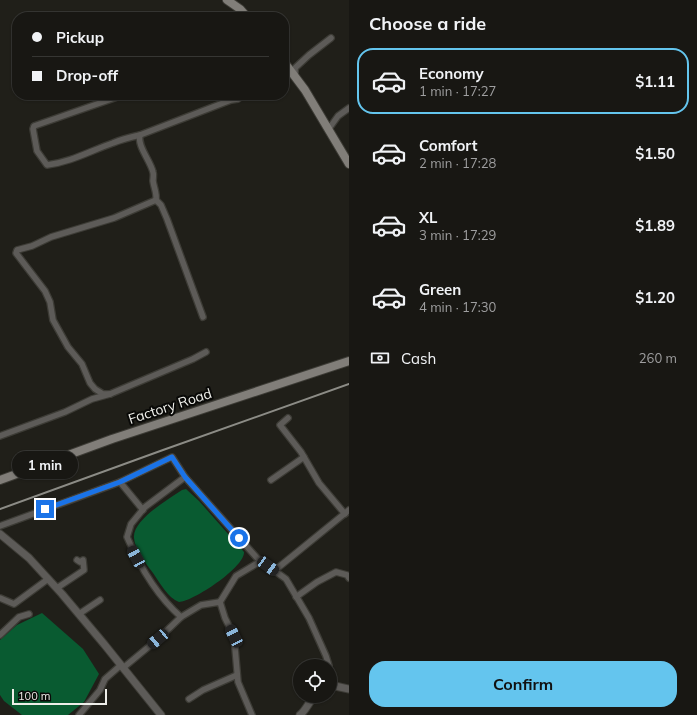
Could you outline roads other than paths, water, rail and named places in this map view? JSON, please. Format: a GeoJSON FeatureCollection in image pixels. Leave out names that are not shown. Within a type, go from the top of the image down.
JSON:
{"type":"FeatureCollection","features":[{"type":"Feature","properties":{"kind":"main road"},"geometry":{"type":"LineString","coordinates":[[227,0],[243,12]]}},
{"type":"Feature","properties":{"kind":"main road"},"geometry":{"type":"LineString","coordinates":[[289,69],[305,90],[349,164]]}},
{"type":"Feature","properties":{"kind":"main road","name":"Factory Road"},"geometry":{"type":"LineString","coordinates":[[0,480],[112,439],[349,361]]}},
{"type":"Feature","properties":{"kind":"street"},"geometry":{"type":"LineString","coordinates":[[295,77],[295,68],[309,54],[331,38]]}},
{"type":"Feature","properties":{"kind":"street"},"geometry":{"type":"LineString","coordinates":[[109,100],[34,126],[33,129],[38,151],[47,165],[59,164],[80,157],[112,143],[231,100]]}},
{"type":"Feature","properties":{"kind":"street"},"geometry":{"type":"LineString","coordinates":[[328,130],[332,122],[349,108]]}},
{"type":"Feature","properties":{"kind":"street"},"geometry":{"type":"LineString","coordinates":[[140,134],[140,145],[145,152],[153,173],[156,200],[161,205],[167,219],[203,317]]}},
{"type":"Feature","properties":{"kind":"street"},"geometry":{"type":"LineString","coordinates":[[110,394],[103,394],[99,392],[90,383],[82,364],[68,347],[53,320],[50,302],[45,291],[16,253],[17,250],[32,246],[51,237],[114,218],[156,200]]}},
{"type":"Feature","properties":{"kind":"street"},"geometry":{"type":"LineString","coordinates":[[0,436],[65,412],[92,399],[110,394],[194,359],[206,352]]}},
{"type":"Feature","properties":{"kind":"street"},"geometry":{"type":"LineString","coordinates":[[274,571],[348,512],[319,483],[304,458],[280,425],[288,418]]}},
{"type":"Feature","properties":{"kind":"street"},"geometry":{"type":"LineString","coordinates":[[0,526],[120,482],[172,457],[185,477],[261,561],[286,579],[309,618],[327,659]]}},
{"type":"Feature","properties":{"kind":"street"},"geometry":{"type":"LineString","coordinates":[[271,480],[304,458]]}},
{"type":"Feature","properties":{"kind":"street"},"geometry":{"type":"LineString","coordinates":[[181,617],[156,590],[140,565],[127,537],[131,524],[143,510],[185,477]]}},
{"type":"Feature","properties":{"kind":"street"},"geometry":{"type":"LineString","coordinates":[[120,482],[143,510]]}},
{"type":"Feature","properties":{"kind":"street"},"geometry":{"type":"LineString","coordinates":[[0,534],[29,558],[57,588],[161,715]]}},
{"type":"Feature","properties":{"kind":"street"},"geometry":{"type":"LineString","coordinates":[[57,588],[84,570],[83,560],[80,562],[77,560]]}},
{"type":"Feature","properties":{"kind":"street"},"geometry":{"type":"LineString","coordinates":[[79,715],[100,690],[105,679],[158,639],[181,617],[200,606],[220,602],[236,576],[261,561]]}},
{"type":"Feature","properties":{"kind":"street"},"geometry":{"type":"LineString","coordinates":[[296,596],[336,572],[349,578]]}},
{"type":"Feature","properties":{"kind":"street"},"geometry":{"type":"LineString","coordinates":[[0,598],[14,604],[48,579]]}},
{"type":"Feature","properties":{"kind":"street"},"geometry":{"type":"LineString","coordinates":[[79,614],[100,600]]}},
{"type":"Feature","properties":{"kind":"street"},"geometry":{"type":"LineString","coordinates":[[220,602],[225,618],[234,636],[238,682],[252,715]]}},
{"type":"Feature","properties":{"kind":"street"},"geometry":{"type":"LineString","coordinates":[[0,635],[19,617],[29,614]]}},
{"type":"Feature","properties":{"kind":"street"},"geometry":{"type":"LineString","coordinates":[[189,699],[203,690],[237,675]]}},
{"type":"Feature","properties":{"kind":"street"},"geometry":{"type":"LineString","coordinates":[[337,688],[349,689]]}},
{"type":"Feature","properties":{"kind":"street"},"geometry":{"type":"LineString","coordinates":[[300,715],[305,711],[309,703]]}},
{"type":"Feature","properties":{"kind":"railway"},"geometry":{"type":"LineString","coordinates":[[0,509],[349,384]]}}]}
